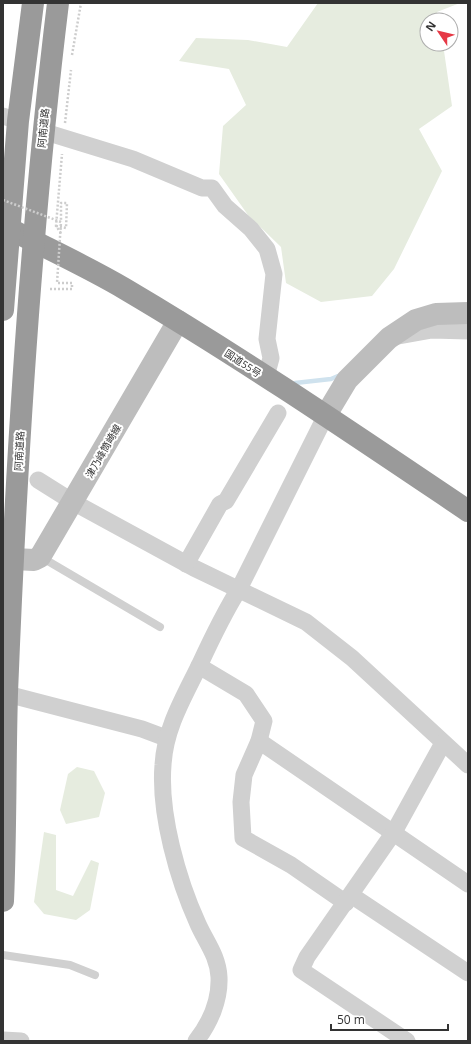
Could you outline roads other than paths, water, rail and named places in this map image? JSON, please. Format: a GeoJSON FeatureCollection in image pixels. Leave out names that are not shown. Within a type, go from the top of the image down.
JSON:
{"type":"FeatureCollection","features":[{"type":"Feature","properties":{"kind":"highway"},"geometry":{"type":"LineString","coordinates":[[3,310],[11,118],[33,3]]}},
{"type":"Feature","properties":{"kind":"highway","name":"阿南道路"},"geometry":{"type":"LineString","coordinates":[[3,901],[4,738],[14,559],[18,450],[28,333],[32,240],[42,131],[58,3]]}},
{"type":"Feature","properties":{"kind":"highway","name":"国道55号"},"geometry":{"type":"LineString","coordinates":[[7,227],[124,288],[178,321],[326,415],[468,511]]}},
{"type":"Feature","properties":{"kind":"main road"},"geometry":{"type":"LineString","coordinates":[[326,415],[347,380],[389,338],[416,320],[436,314],[468,312]]}},
{"type":"Feature","properties":{"kind":"main road","name":"津乃峰筒崎線"},"geometry":{"type":"LineString","coordinates":[[40,557],[178,321]]}},
{"type":"Feature","properties":{"kind":"main road"},"geometry":{"type":"LineString","coordinates":[[14,559],[34,560],[40,557]]}},
{"type":"Feature","properties":{"kind":"street"},"geometry":{"type":"LineString","coordinates":[[42,131],[133,159],[202,188],[212,188],[225,206],[251,229],[267,249],[274,274],[267,338],[271,358],[266,377]]}},
{"type":"Feature","properties":{"kind":"street"},"geometry":{"type":"LineString","coordinates":[[389,338],[432,330],[468,331]]}},
{"type":"Feature","properties":{"kind":"street"},"geometry":{"type":"LineString","coordinates":[[186,564],[220,504],[226,501],[278,413]]}},
{"type":"Feature","properties":{"kind":"street"},"geometry":{"type":"LineString","coordinates":[[196,1041],[212,1014],[218,993],[219,977],[215,956],[198,924],[182,883],[172,847],[163,790],[163,766],[166,738],[181,700],[199,666],[225,610],[239,589],[326,415]]}},
{"type":"Feature","properties":{"kind":"street"},"geometry":{"type":"LineString","coordinates":[[38,480],[73,502],[186,564],[306,622],[363,667],[468,765]]}},
{"type":"Feature","properties":{"kind":"street"},"geometry":{"type":"LineString","coordinates":[[199,666],[246,694],[264,721],[259,741],[244,774],[241,802],[242,838],[291,864],[468,973]]}},
{"type":"Feature","properties":{"kind":"street"},"geometry":{"type":"LineString","coordinates":[[7,694],[142,729],[166,738]]}},
{"type":"Feature","properties":{"kind":"street"},"geometry":{"type":"LineString","coordinates":[[259,741],[468,884]]}},
{"type":"Feature","properties":{"kind":"street"},"geometry":{"type":"LineString","coordinates":[[407,1041],[301,970],[307,957],[349,899],[394,832],[443,743]]}},
{"type":"Feature","properties":{"kind":"street"},"geometry":{"type":"LineString","coordinates":[[3,1040],[22,1041]]}},
{"type":"Feature","properties":{"kind":"lane"},"geometry":{"type":"LineString","coordinates":[[40,557],[160,627]]}},
{"type":"Feature","properties":{"kind":"lane"},"geometry":{"type":"LineString","coordinates":[[3,955],[70,965],[94,975]]}},
{"type":"Feature","properties":{"kind":"waterway"},"geometry":{"type":"LineString","coordinates":[[295,383],[331,379],[338,376]]}}]}
